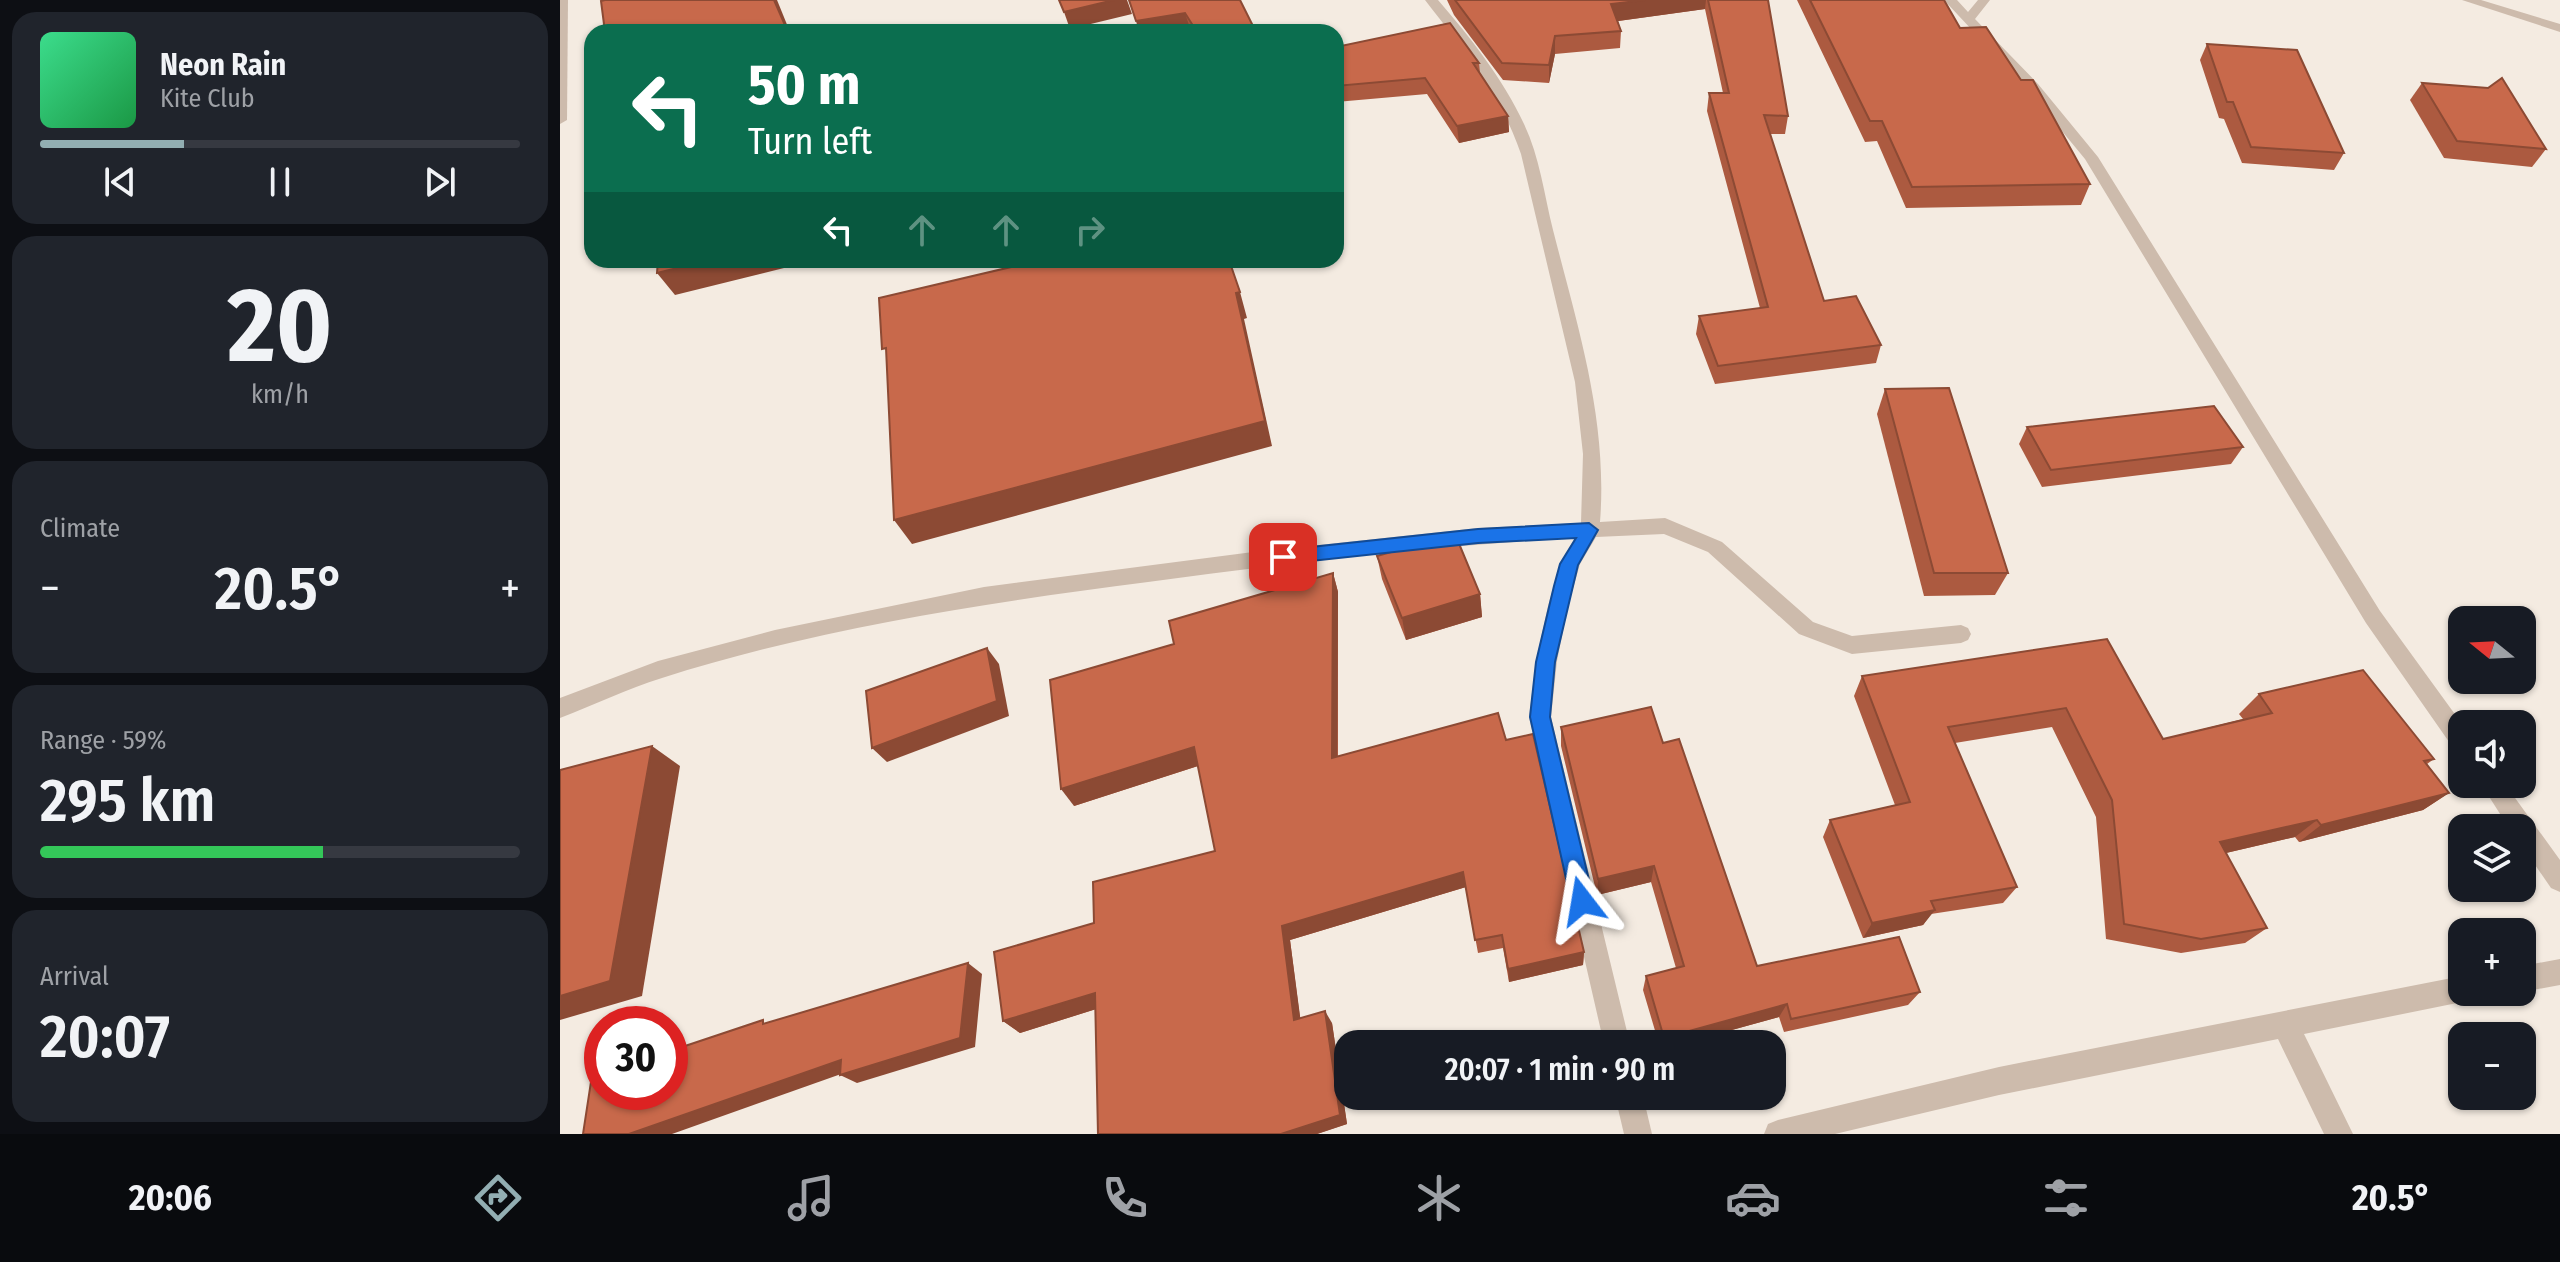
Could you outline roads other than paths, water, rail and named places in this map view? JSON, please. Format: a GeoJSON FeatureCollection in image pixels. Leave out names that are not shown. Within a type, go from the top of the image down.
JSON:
{"type":"FeatureCollection","features":[{"type":"Feature","properties":{"kind":"street"},"geometry":{"type":"LineString","coordinates":[[560,120],[562,0]]}},
{"type":"Feature","properties":{"kind":"street"},"geometry":{"type":"LineString","coordinates":[[1431,0],[1480,59],[1533,162],[1547,238],[1564,295],[1585,395],[1592,439],[1589,530],[1569,564],[1542,682],[1540,717],[1614,1030]]}},
{"type":"Feature","properties":{"kind":"street"},"geometry":{"type":"LineString","coordinates":[[1950,0],[1970,18],[2091,157],[2365,604],[2448,722]]}},
{"type":"Feature","properties":{"kind":"street"},"geometry":{"type":"LineString","coordinates":[[1970,18],[1984,0]]}},
{"type":"Feature","properties":{"kind":"street"},"geometry":{"type":"LineString","coordinates":[[2468,0],[2560,28]]}},
{"type":"Feature","properties":{"kind":"street"},"geometry":{"type":"LineString","coordinates":[[560,708],[658,670],[775,639],[984,595],[1253,560],[1478,536],[1589,530],[1665,526],[1715,547],[1806,628],[1852,645],[1961,634]]}},
{"type":"Feature","properties":{"kind":"street"},"geometry":{"type":"LineString","coordinates":[[2502,798],[2560,880]]}},
{"type":"Feature","properties":{"kind":"street"},"geometry":{"type":"LineString","coordinates":[[2536,976],[2560,972]]}},
{"type":"Feature","properties":{"kind":"street"},"geometry":{"type":"LineString","coordinates":[[1778,1134],[1999,1081],[2448,992]]}},
{"type":"Feature","properties":{"kind":"street"},"geometry":{"type":"LineString","coordinates":[[2285,1024],[2339,1134]]}},
{"type":"Feature","properties":{"kind":"street"},"geometry":{"type":"LineString","coordinates":[[1632,1110],[1638,1134]]}}]}
